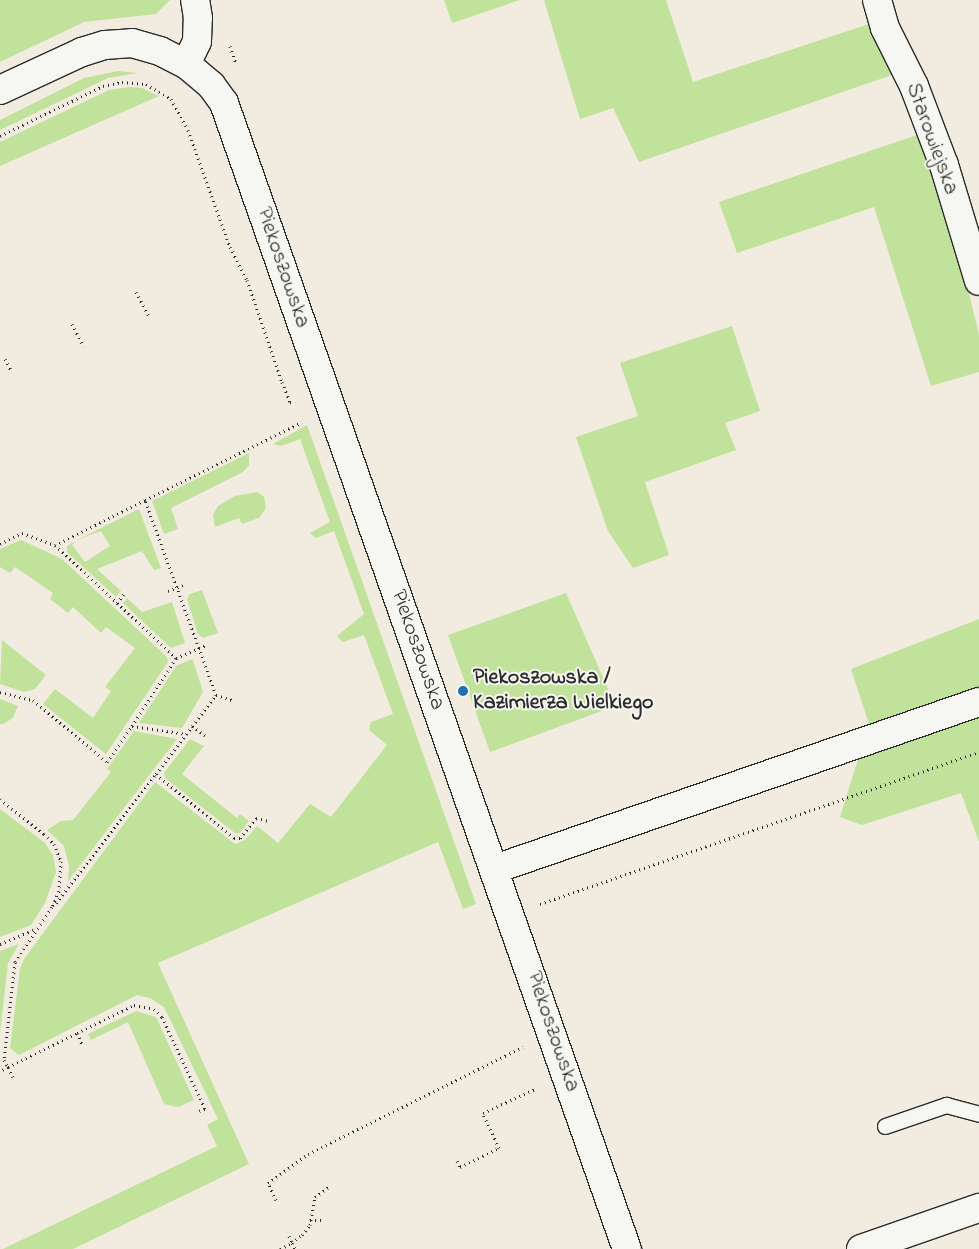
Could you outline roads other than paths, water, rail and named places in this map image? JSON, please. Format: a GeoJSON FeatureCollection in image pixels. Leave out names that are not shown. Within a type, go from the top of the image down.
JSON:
{"type":"FeatureCollection","features":[{"type":"Feature","properties":{"kind":"street"},"geometry":{"type":"LineString","coordinates":[[186,64],[197,41],[198,18],[194,0]]}},
{"type":"Feature","properties":{"kind":"street","name":"Starowiejska"},"geometry":{"type":"LineString","coordinates":[[877,0],[885,28],[914,86],[944,165],[979,281]]}},
{"type":"Feature","properties":{"kind":"street","name":"Piekoszowska"},"geometry":{"type":"LineString","coordinates":[[0,90],[50,65],[105,45],[132,43],[149,47],[186,64],[218,94],[236,133],[627,1249]]}},
{"type":"Feature","properties":{"kind":"street"},"geometry":{"type":"LineString","coordinates":[[495,869],[979,702]]}},
{"type":"Feature","properties":{"kind":"street"},"geometry":{"type":"LineString","coordinates":[[860,1249],[979,1208]]}},
{"type":"Feature","properties":{"kind":"lane"},"geometry":{"type":"LineString","coordinates":[[885,1126],[946,1105],[979,1114]]}},
{"type":"Feature","properties":{"kind":"place","name":"Piekoszowska / Kazimierza Wielkiego"},"geometry":{"type":"Point","coordinates":[463,691]}}]}
